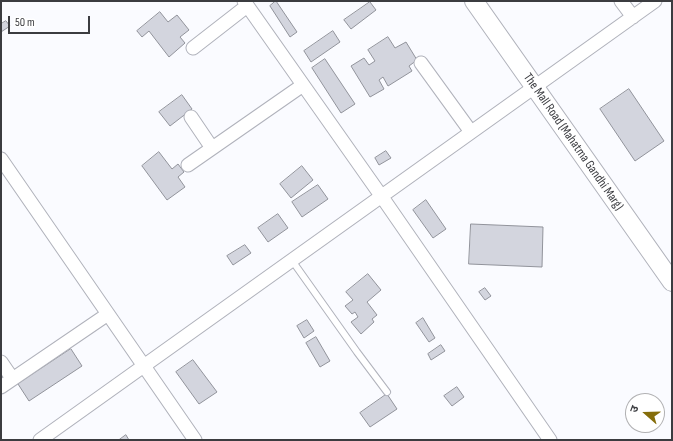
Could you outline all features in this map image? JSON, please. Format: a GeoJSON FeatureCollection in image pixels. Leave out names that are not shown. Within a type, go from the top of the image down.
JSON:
{"type":"FeatureCollection","features":[{"type":"Feature","properties":{"kind":"street","name":"The Mall Road (Mahatma Gandhi Marg)"},"geometry":{"type":"LineString","coordinates":[[474,1],[672,282]]}},
{"type":"Feature","properties":{"kind":"street"},"geometry":{"type":"LineString","coordinates":[[621,1],[633,17]]}},
{"type":"Feature","properties":{"kind":"street"},"geometry":{"type":"LineString","coordinates":[[40,440],[291,259],[382,197],[655,1]]}},
{"type":"Feature","properties":{"kind":"street"},"geometry":{"type":"LineString","coordinates":[[193,48],[245,4],[382,197],[550,440]]}},
{"type":"Feature","properties":{"kind":"street"},"geometry":{"type":"LineString","coordinates":[[421,63],[471,132]]}},
{"type":"Feature","properties":{"kind":"street"},"geometry":{"type":"LineString","coordinates":[[188,165],[303,85]]}},
{"type":"Feature","properties":{"kind":"street"},"geometry":{"type":"LineString","coordinates":[[191,117],[212,148]]}},
{"type":"Feature","properties":{"kind":"street"},"geometry":{"type":"LineString","coordinates":[[1,159],[195,440]]}},
{"type":"Feature","properties":{"kind":"street"},"geometry":{"type":"LineString","coordinates":[[1,387],[12,378],[108,314]]}},
{"type":"Feature","properties":{"kind":"street"},"geometry":{"type":"LineString","coordinates":[[1,362],[12,378]]}},
{"type":"Feature","properties":{"kind":"lane"},"geometry":{"type":"LineString","coordinates":[[291,259],[387,392]]}},
{"type":"Feature","properties":{"kind":"building"},"geometry":{"type":"Polygon","coordinates":[[[276,1],[297,32],[290,37],[270,6],[276,1]]]}},
{"type":"Feature","properties":{"kind":"building"},"geometry":{"type":"Polygon","coordinates":[[[370,2],[376,10],[351,29],[344,20],[370,2]]]}},
{"type":"Feature","properties":{"kind":"building"},"geometry":{"type":"Polygon","coordinates":[[[160,12],[168,22],[177,15],[189,30],[180,37],[185,43],[169,57],[149,31],[142,37],[137,31],[160,12]]]}},
{"type":"Feature","properties":{"kind":"building"},"geometry":{"type":"Polygon","coordinates":[[[6,21],[10,26],[1,32],[1,24],[6,21]]]}},
{"type":"Feature","properties":{"kind":"building"},"geometry":{"type":"Polygon","coordinates":[[[333,31],[340,42],[311,62],[304,51],[333,31]]]}},
{"type":"Feature","properties":{"kind":"building"},"geometry":{"type":"Polygon","coordinates":[[[388,37],[395,48],[406,42],[417,60],[409,66],[412,71],[388,86],[383,77],[379,80],[384,89],[370,97],[351,66],[364,58],[369,65],[375,61],[368,50],[388,37]]]}},
{"type":"Feature","properties":{"kind":"building"},"geometry":{"type":"Polygon","coordinates":[[[325,59],[355,104],[341,113],[312,68],[325,59]]]}},
{"type":"Feature","properties":{"kind":"building"},"geometry":{"type":"Polygon","coordinates":[[[629,89],[664,141],[635,161],[600,109],[629,89]]]}},
{"type":"Feature","properties":{"kind":"building"},"geometry":{"type":"Polygon","coordinates":[[[182,95],[192,109],[170,126],[159,112],[182,95]]]}},
{"type":"Feature","properties":{"kind":"building"},"geometry":{"type":"Polygon","coordinates":[[[386,151],[391,158],[379,165],[375,158],[386,151]]]}},
{"type":"Feature","properties":{"kind":"building"},"geometry":{"type":"Polygon","coordinates":[[[159,152],[172,169],[178,164],[184,172],[178,177],[185,187],[167,200],[142,166],[159,152]]]}},
{"type":"Feature","properties":{"kind":"building"},"geometry":{"type":"Polygon","coordinates":[[[302,166],[313,180],[291,198],[280,184],[302,166]]]}},
{"type":"Feature","properties":{"kind":"building"},"geometry":{"type":"Polygon","coordinates":[[[318,185],[328,199],[302,217],[292,202],[318,185]]]}},
{"type":"Feature","properties":{"kind":"building"},"geometry":{"type":"Polygon","coordinates":[[[426,200],[446,229],[433,238],[413,210],[426,200]]]}},
{"type":"Feature","properties":{"kind":"building"},"geometry":{"type":"Polygon","coordinates":[[[278,214],[288,228],[268,242],[258,228],[278,214]]]}},
{"type":"Feature","properties":{"kind":"building"},"geometry":{"type":"Polygon","coordinates":[[[471,224],[543,227],[542,267],[469,264],[471,224]]]}},
{"type":"Feature","properties":{"kind":"building"},"geometry":{"type":"Polygon","coordinates":[[[245,245],[251,253],[233,265],[227,256],[245,245]]]}},
{"type":"Feature","properties":{"kind":"building"},"geometry":{"type":"Polygon","coordinates":[[[368,274],[381,290],[367,302],[377,315],[372,319],[374,322],[361,334],[351,322],[358,317],[355,312],[352,314],[345,306],[353,300],[346,292],[368,274]]]}},
{"type":"Feature","properties":{"kind":"building"},"geometry":{"type":"Polygon","coordinates":[[[485,288],[491,296],[485,300],[479,292],[485,288]]]}},
{"type":"Feature","properties":{"kind":"building"},"geometry":{"type":"Polygon","coordinates":[[[423,318],[435,338],[429,342],[416,323],[423,318]]]}},
{"type":"Feature","properties":{"kind":"building"},"geometry":{"type":"Polygon","coordinates":[[[307,320],[314,331],[304,338],[297,326],[307,320]]]}},
{"type":"Feature","properties":{"kind":"building"},"geometry":{"type":"Polygon","coordinates":[[[316,337],[330,361],[320,367],[306,343],[316,337]]]}},
{"type":"Feature","properties":{"kind":"building"},"geometry":{"type":"Polygon","coordinates":[[[441,345],[445,351],[431,360],[428,354],[441,345]]]}},
{"type":"Feature","properties":{"kind":"building"},"geometry":{"type":"Polygon","coordinates":[[[71,349],[82,366],[29,401],[18,384],[71,349]]]}},
{"type":"Feature","properties":{"kind":"building"},"geometry":{"type":"Polygon","coordinates":[[[193,360],[217,392],[199,404],[176,372],[193,360]]]}},
{"type":"Feature","properties":{"kind":"building"},"geometry":{"type":"Polygon","coordinates":[[[457,387],[464,397],[452,406],[444,396],[457,387]]]}},
{"type":"Feature","properties":{"kind":"building"},"geometry":{"type":"Polygon","coordinates":[[[387,394],[397,409],[370,427],[360,413],[387,394]]]}},
{"type":"Feature","properties":{"kind":"building"},"geometry":{"type":"Polygon","coordinates":[[[126,435],[129,440],[119,440],[126,435]]]}}]}
